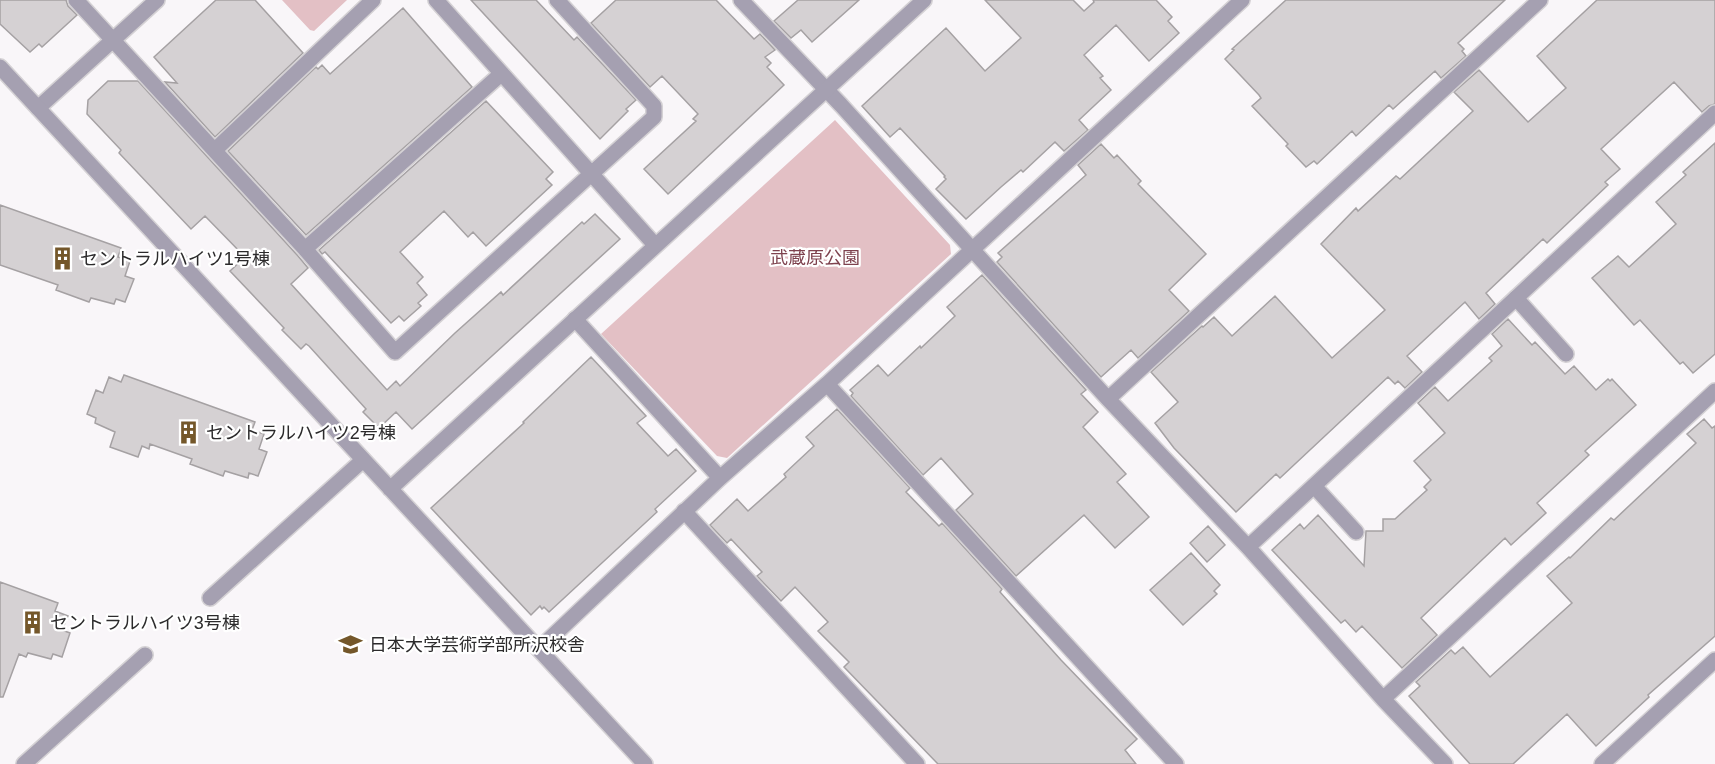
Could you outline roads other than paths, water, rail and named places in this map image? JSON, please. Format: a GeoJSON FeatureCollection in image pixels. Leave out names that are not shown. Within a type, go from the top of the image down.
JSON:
{"type":"FeatureCollection","features":[{"type":"Feature","properties":{"kind":"street"},"geometry":{"type":"LineString","coordinates":[[76,0],[305,249],[395,352],[654,117],[654,106],[557,0]]}},
{"type":"Feature","properties":{"kind":"street"},"geometry":{"type":"LineString","coordinates":[[38,108],[157,0]]}},
{"type":"Feature","properties":{"kind":"street"},"geometry":{"type":"LineString","coordinates":[[214,150],[374,0]]}},
{"type":"Feature","properties":{"kind":"street"},"geometry":{"type":"LineString","coordinates":[[436,0],[655,245]]}},
{"type":"Feature","properties":{"kind":"street"},"geometry":{"type":"LineString","coordinates":[[741,0],[827,90],[1445,764]]}},
{"type":"Feature","properties":{"kind":"street"},"geometry":{"type":"LineString","coordinates":[[390,489],[924,0]]}},
{"type":"Feature","properties":{"kind":"street"},"geometry":{"type":"LineString","coordinates":[[539,649],[684,511],[827,384],[1242,0]]}},
{"type":"Feature","properties":{"kind":"street"},"geometry":{"type":"LineString","coordinates":[[1108,399],[1540,0]]}},
{"type":"Feature","properties":{"kind":"street"},"geometry":{"type":"LineString","coordinates":[[0,67],[645,764]]}},
{"type":"Feature","properties":{"kind":"street"},"geometry":{"type":"LineString","coordinates":[[305,249],[501,74]]}},
{"type":"Feature","properties":{"kind":"street"},"geometry":{"type":"LineString","coordinates":[[1248,548],[1715,113]]}},
{"type":"Feature","properties":{"kind":"street"},"geometry":{"type":"LineString","coordinates":[[1516,298],[1566,354]]}},
{"type":"Feature","properties":{"kind":"street"},"geometry":{"type":"LineString","coordinates":[[575,319],[720,478]]}},
{"type":"Feature","properties":{"kind":"street"},"geometry":{"type":"LineString","coordinates":[[827,384],[1176,764]]}},
{"type":"Feature","properties":{"kind":"street"},"geometry":{"type":"LineString","coordinates":[[1383,699],[1715,391]]}},
{"type":"Feature","properties":{"kind":"street"},"geometry":{"type":"LineString","coordinates":[[210,598],[363,460]]}},
{"type":"Feature","properties":{"kind":"street"},"geometry":{"type":"LineString","coordinates":[[1314,486],[1356,532]]}},
{"type":"Feature","properties":{"kind":"street"},"geometry":{"type":"LineString","coordinates":[[684,511],[916,764]]}},
{"type":"Feature","properties":{"kind":"street"},"geometry":{"type":"LineString","coordinates":[[24,764],[145,655]]}},
{"type":"Feature","properties":{"kind":"street"},"geometry":{"type":"LineString","coordinates":[[1602,764],[1715,660]]}},
{"type":"Feature","properties":{"kind":"place","name":"セントラルハイツ1号棟"},"geometry":{"type":"Point","coordinates":[62,259]}},
{"type":"Feature","properties":{"kind":"place","name":"セントラルハイツ2号棟"},"geometry":{"type":"Point","coordinates":[188,433]}},
{"type":"Feature","properties":{"kind":"place","name":"セントラルハイツ3号棟"},"geometry":{"type":"Point","coordinates":[32,623]}},
{"type":"Feature","properties":{"kind":"place","name":"日本大学芸術学部所沢校舎"},"geometry":{"type":"Point","coordinates":[351,645]}},
{"type":"Feature","properties":{"kind":"park label","name":"武蔵原公園"},"geometry":{"type":"Point","coordinates":[815,258]}}]}
